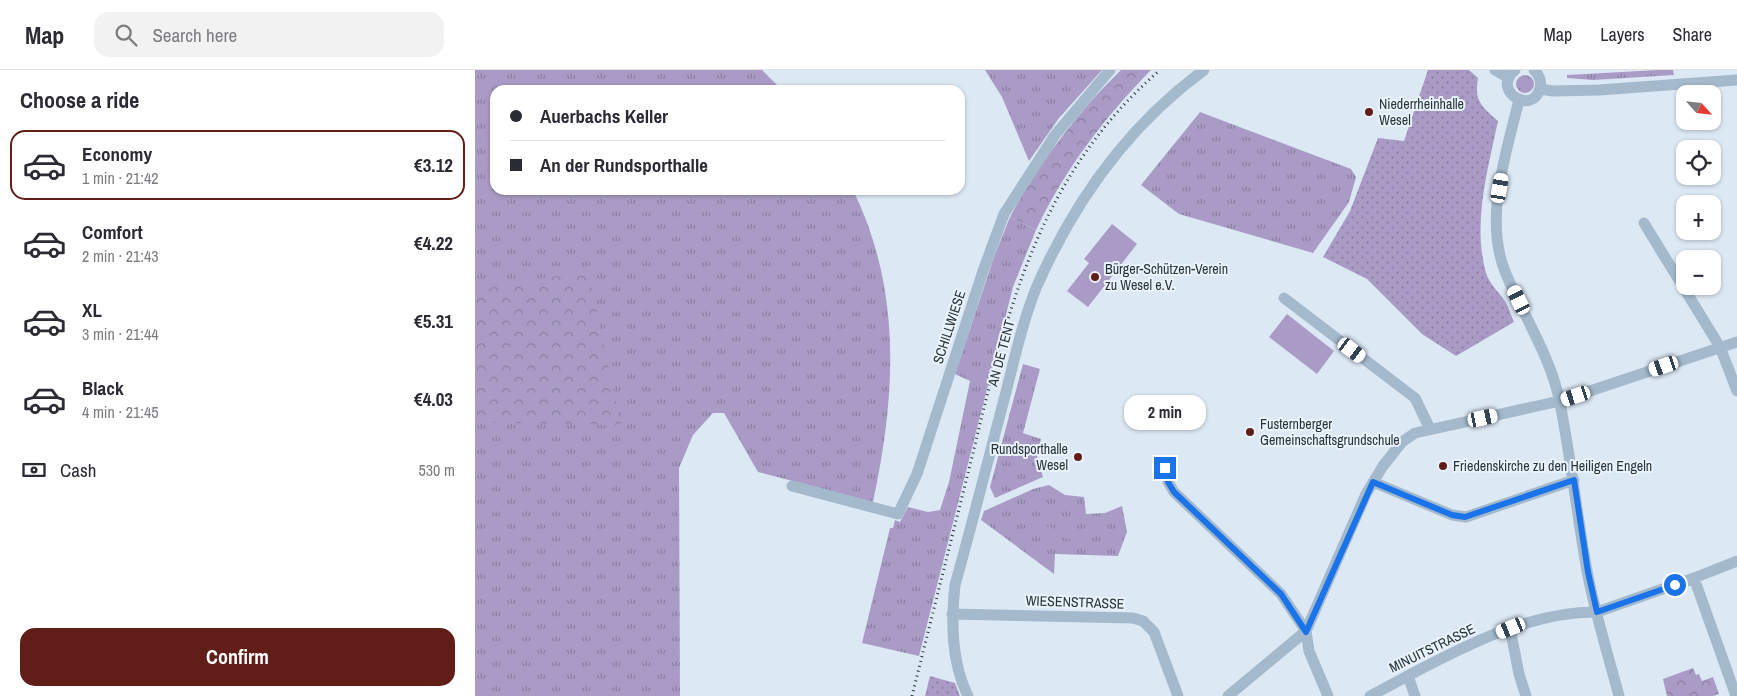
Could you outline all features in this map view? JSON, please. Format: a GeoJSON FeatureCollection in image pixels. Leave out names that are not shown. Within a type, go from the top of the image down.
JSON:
{"type":"FeatureCollection","features":[{"type":"Feature","properties":{"kind":"street","name":"SCHILLWIESE"},"geometry":{"type":"LineString","coordinates":[[792,486],[898,514],[917,474],[983,271],[1004,214],[1055,135],[1110,70]]}},
{"type":"Feature","properties":{"kind":"street","name":"AN DE TENT"},"geometry":{"type":"LineString","coordinates":[[968,696],[963,687],[954,650],[952,614],[955,586],[1018,347],[1037,287],[1082,202],[1110,161],[1148,118],[1204,70]]}},
{"type":"Feature","properties":{"kind":"street"},"geometry":{"type":"LineString","coordinates":[[1495,70],[1512,74],[1510,93],[1519,100],[1529,100],[1540,89],[1540,79],[1533,70]]}},
{"type":"Feature","properties":{"kind":"street"},"geometry":{"type":"LineString","coordinates":[[1540,89],[1553,91],[1599,90],[1737,80]]}},
{"type":"Feature","properties":{"kind":"street"},"geometry":{"type":"LineString","coordinates":[[1519,100],[1510,134],[1497,206],[1499,249],[1505,272],[1551,370],[1560,401],[1588,572],[1619,696]]}},
{"type":"Feature","properties":{"kind":"street"},"geometry":{"type":"LineString","coordinates":[[1644,223],[1720,347],[1737,391]]}},
{"type":"Feature","properties":{"kind":"street"},"geometry":{"type":"LineString","coordinates":[[1284,298],[1415,398],[1430,429]]}},
{"type":"Feature","properties":{"kind":"street"},"geometry":{"type":"LineString","coordinates":[[1227,696],[1306,632],[1373,482],[1402,442],[1415,433],[1430,429],[1560,401],[1737,342]]}},
{"type":"Feature","properties":{"kind":"street"},"geometry":{"type":"LineString","coordinates":[[1165,468],[1168,482],[1174,492],[1281,594],[1306,632],[1309,651],[1328,696]]}},
{"type":"Feature","properties":{"kind":"street"},"geometry":{"type":"LineString","coordinates":[[1373,482],[1452,515],[1465,517],[1574,480]]}},
{"type":"Feature","properties":{"kind":"street","name":"MINUITSTRASSE"},"geometry":{"type":"LineString","coordinates":[[1370,696],[1459,650],[1511,628],[1581,612],[1597,612],[1694,578],[1737,560]]}},
{"type":"Feature","properties":{"kind":"street"},"geometry":{"type":"LineString","coordinates":[[1694,578],[1736,696]]}},
{"type":"Feature","properties":{"kind":"street","name":"WIESENSTRASSE"},"geometry":{"type":"LineString","coordinates":[[952,614],[1123,618],[1143,621],[1154,632],[1179,696]]}},
{"type":"Feature","properties":{"kind":"street"},"geometry":{"type":"LineString","coordinates":[[1511,628],[1519,674],[1526,696]]}},
{"type":"Feature","properties":{"kind":"street"},"geometry":{"type":"LineString","coordinates":[[1408,676],[1415,696]]}},
{"type":"Feature","properties":{"kind":"green space"},"geometry":{"type":"Polygon","coordinates":[[[475,70],[762,70],[777,85],[490,85],[490,195],[855,195],[869,228],[880,266],[887,304],[890,343],[890,383],[886,422],[873,502],[758,472],[724,413],[713,413],[693,435],[679,468],[680,696],[475,696],[475,70]]]}},
{"type":"Feature","properties":{"kind":"green space"},"geometry":{"type":"Polygon","coordinates":[[[985,70],[1102,70],[1059,118],[1029,161],[1002,97],[985,70]]]}},
{"type":"Feature","properties":{"kind":"green space"},"geometry":{"type":"Polygon","coordinates":[[[1121,70],[1151,70],[1117,107],[1087,145],[1060,186],[1036,230],[1010,217],[1033,178],[1060,139],[1089,103],[1121,70]]]}},
{"type":"Feature","properties":{"kind":"green space"},"geometry":{"type":"Polygon","coordinates":[[[1428,70],[1469,70],[1478,78],[1477,92],[1480,102],[1498,121],[1483,196],[1481,216],[1482,254],[1486,273],[1506,303],[1514,322],[1456,356],[1422,334],[1367,279],[1323,257],[1350,211],[1378,138],[1404,141],[1428,70]]]}},
{"type":"Feature","properties":{"kind":"green space"},"geometry":{"type":"Polygon","coordinates":[[[1673,70],[1674,75],[1593,80],[1567,78],[1567,75],[1673,70]]]}},
{"type":"Feature","properties":{"kind":"green space"},"geometry":{"type":"Polygon","coordinates":[[[1525,75],[1531,78],[1534,84],[1531,90],[1525,93],[1519,90],[1516,84],[1519,78],[1525,75]]]}},
{"type":"Feature","properties":{"kind":"green space"},"geometry":{"type":"Polygon","coordinates":[[[1200,112],[1351,169],[1356,177],[1349,202],[1313,253],[1179,214],[1141,185],[1200,112]]]}},
{"type":"Feature","properties":{"kind":"green space"},"geometry":{"type":"Polygon","coordinates":[[[1010,217],[1036,230],[1013,287],[919,656],[862,643],[890,528],[893,528],[895,520],[900,522],[908,507],[928,512],[940,510],[949,482],[970,381],[955,374],[994,257],[1010,217]]]}},
{"type":"Feature","properties":{"kind":"green space","name":"Bürger-Schützen-Verein zu Wesel e.V."},"geometry":{"type":"Polygon","coordinates":[[[1112,224],[1137,244],[1088,307],[1067,291],[1089,263],[1084,259],[1112,224]]]}},
{"type":"Feature","properties":{"kind":"green space"},"geometry":{"type":"Polygon","coordinates":[[[588,270],[621,425],[475,422],[475,291],[588,270]]]}},
{"type":"Feature","properties":{"kind":"green space"},"geometry":{"type":"Polygon","coordinates":[[[1287,314],[1334,351],[1317,374],[1269,337],[1287,314]]]}},
{"type":"Feature","properties":{"kind":"green space"},"geometry":{"type":"Polygon","coordinates":[[[1023,364],[1040,369],[1023,433],[1041,439],[1037,458],[1043,477],[995,498],[990,487],[1023,364]]]}},
{"type":"Feature","properties":{"kind":"green space"},"geometry":{"type":"Polygon","coordinates":[[[1049,485],[1065,495],[1084,497],[1086,514],[1105,513],[1122,506],[1127,532],[1118,556],[1055,554],[1054,574],[981,520],[984,511],[1033,489],[1049,485]]]}},
{"type":"Feature","properties":{"kind":"green space"},"geometry":{"type":"Polygon","coordinates":[[[1017,516],[1075,536],[1074,541],[1016,521],[1017,516]]]}},
{"type":"Feature","properties":{"kind":"green space"},"geometry":{"type":"Polygon","coordinates":[[[1693,668],[1696,675],[1699,674],[1702,681],[1713,677],[1719,694],[1713,696],[1667,696],[1663,679],[1693,668]]]}},
{"type":"Feature","properties":{"kind":"green space"},"geometry":{"type":"Polygon","coordinates":[[[930,676],[955,683],[960,696],[925,696],[930,676]]]}},
{"type":"Feature","properties":{"kind":"railway"},"geometry":{"type":"LineString","coordinates":[[912,696],[999,349],[1015,297],[1034,247],[1056,200],[1084,154],[1118,111],[1160,70]]}},
{"type":"Feature","properties":{"kind":"place","name":"Niederrheinhalle Wesel"},"geometry":{"type":"Point","coordinates":[1369,112]}},
{"type":"Feature","properties":{"kind":"place","name":"Bürger-Schützen-Verein zu Wesel e.V."},"geometry":{"type":"Point","coordinates":[1095,277]}},
{"type":"Feature","properties":{"kind":"place","name":"Fusternberger Gemeinschaftsgrundschule"},"geometry":{"type":"Point","coordinates":[1250,432]}},
{"type":"Feature","properties":{"kind":"place","name":"Rundsporthalle Wesel"},"geometry":{"type":"Point","coordinates":[1078,457]}},
{"type":"Feature","properties":{"kind":"place","name":"Friedenskirche zu den Heiligen Engeln"},"geometry":{"type":"Point","coordinates":[1443,466]}},
{"type":"Feature","properties":{"kind":"route"},"geometry":{"type":"LineString","coordinates":[[1165,468],[1168,482],[1174,492],[1281,594],[1306,632],[1373,482],[1452,515],[1465,517],[1574,480],[1588,572],[1597,612],[1675,585]]}}]}
